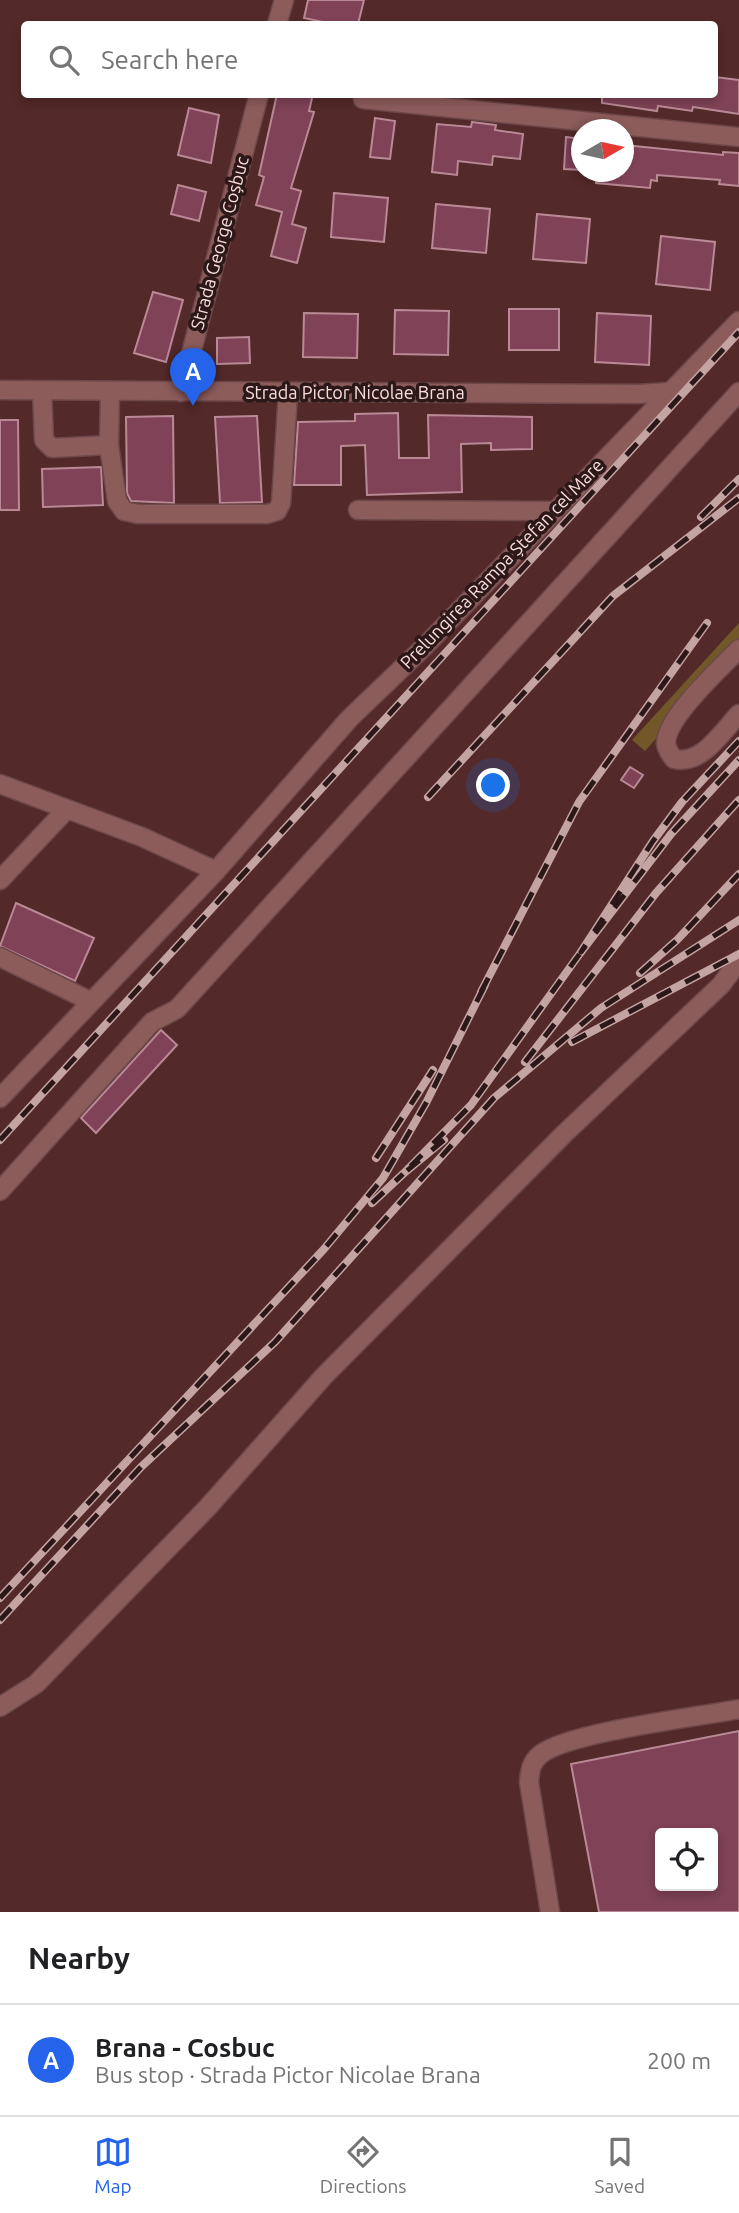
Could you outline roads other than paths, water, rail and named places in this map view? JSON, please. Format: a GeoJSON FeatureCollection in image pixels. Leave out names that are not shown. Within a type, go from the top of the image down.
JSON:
{"type":"FeatureCollection","features":[{"type":"Feature","properties":{"kind":"street"},"geometry":{"type":"LineString","coordinates":[[278,21],[284,0]]}},
{"type":"Feature","properties":{"kind":"street","name":"Strada George Coșbuc"},"geometry":{"type":"LineString","coordinates":[[181,392],[258,98]]}},
{"type":"Feature","properties":{"kind":"street"},"geometry":{"type":"LineString","coordinates":[[363,99],[739,137]]}},
{"type":"Feature","properties":{"kind":"street","name":"Prelungirea Rampa Ștefan cel Mare"},"geometry":{"type":"LineString","coordinates":[[0,1098],[216,871],[349,719],[425,646],[669,391],[681,385],[739,321]]}},
{"type":"Feature","properties":{"kind":"street","name":"Strada Pictor Nicolae Brana"},"geometry":{"type":"LineString","coordinates":[[0,390],[638,394],[669,391]]}},
{"type":"Feature","properties":{"kind":"street"},"geometry":{"type":"LineString","coordinates":[[42,391],[44,440],[47,445],[52,448],[109,444]]}},
{"type":"Feature","properties":{"kind":"street"},"geometry":{"type":"LineString","coordinates":[[110,391],[109,444],[117,501],[124,511],[138,514],[267,514],[277,511],[281,503],[288,393]]}},
{"type":"Feature","properties":{"kind":"street"},"geometry":{"type":"LineString","coordinates":[[0,1191],[152,1022],[177,1009],[739,392]]}},
{"type":"Feature","properties":{"kind":"street"},"geometry":{"type":"LineString","coordinates":[[358,510],[554,510]]}},
{"type":"Feature","properties":{"kind":"street"},"geometry":{"type":"LineString","coordinates":[[739,649],[677,717],[666,741],[667,750],[674,758],[685,761],[695,758],[739,714]]}},
{"type":"Feature","properties":{"kind":"street"},"geometry":{"type":"LineString","coordinates":[[0,784],[142,837],[216,871]]}},
{"type":"Feature","properties":{"kind":"street"},"geometry":{"type":"LineString","coordinates":[[0,880],[66,810]]}},
{"type":"Feature","properties":{"kind":"street"},"geometry":{"type":"LineString","coordinates":[[0,957],[90,1001]]}},
{"type":"Feature","properties":{"kind":"street"},"geometry":{"type":"LineString","coordinates":[[0,1707],[45,1675],[208,1507],[324,1376],[564,1134],[721,985],[739,961]]}},
{"type":"Feature","properties":{"kind":"street"},"geometry":{"type":"LineString","coordinates":[[550,1912],[529,1782],[530,1766],[539,1756],[571,1741],[739,1709]]}},
{"type":"Feature","properties":{"kind":"railway"},"geometry":{"type":"LineString","coordinates":[[0,1140],[739,332]]}},
{"type":"Feature","properties":{"kind":"railway"},"geometry":{"type":"LineString","coordinates":[[701,517],[739,479]]}},
{"type":"Feature","properties":{"kind":"railway"},"geometry":{"type":"LineString","coordinates":[[428,797],[613,596],[739,498]]}},
{"type":"Feature","properties":{"kind":"railway"},"geometry":{"type":"LineString","coordinates":[[481,992],[579,802],[707,623]]}},
{"type":"Feature","properties":{"kind":"railway"},"geometry":{"type":"LineString","coordinates":[[739,741],[682,802],[653,841],[581,952],[671,834],[739,760]]}},
{"type":"Feature","properties":{"kind":"railway"},"geometry":{"type":"LineString","coordinates":[[525,1062],[656,893],[739,800]]}},
{"type":"Feature","properties":{"kind":"railway"},"geometry":{"type":"LineString","coordinates":[[640,973],[677,940],[739,874]]}},
{"type":"Feature","properties":{"kind":"railway"},"geometry":{"type":"LineString","coordinates":[[0,1620],[141,1467],[275,1342],[494,1098],[601,1008],[739,920]]}},
{"type":"Feature","properties":{"kind":"railway"},"geometry":{"type":"LineString","coordinates":[[444,1140],[403,1174],[471,1105],[581,952]]}},
{"type":"Feature","properties":{"kind":"railway"},"geometry":{"type":"LineString","coordinates":[[572,1042],[739,954]]}},
{"type":"Feature","properties":{"kind":"railway"},"geometry":{"type":"LineString","coordinates":[[0,1598],[324,1249],[383,1178],[426,1103],[485,985]]}},
{"type":"Feature","properties":{"kind":"railway"},"geometry":{"type":"LineString","coordinates":[[376,1158],[433,1070]]}},
{"type":"Feature","properties":{"kind":"railway"},"geometry":{"type":"LineString","coordinates":[[372,1203],[403,1174]]}},
{"type":"Feature","properties":{"kind":"place","name":"Brana - Cosbuc"},"geometry":{"type":"Point","coordinates":[193,406]}}]}
